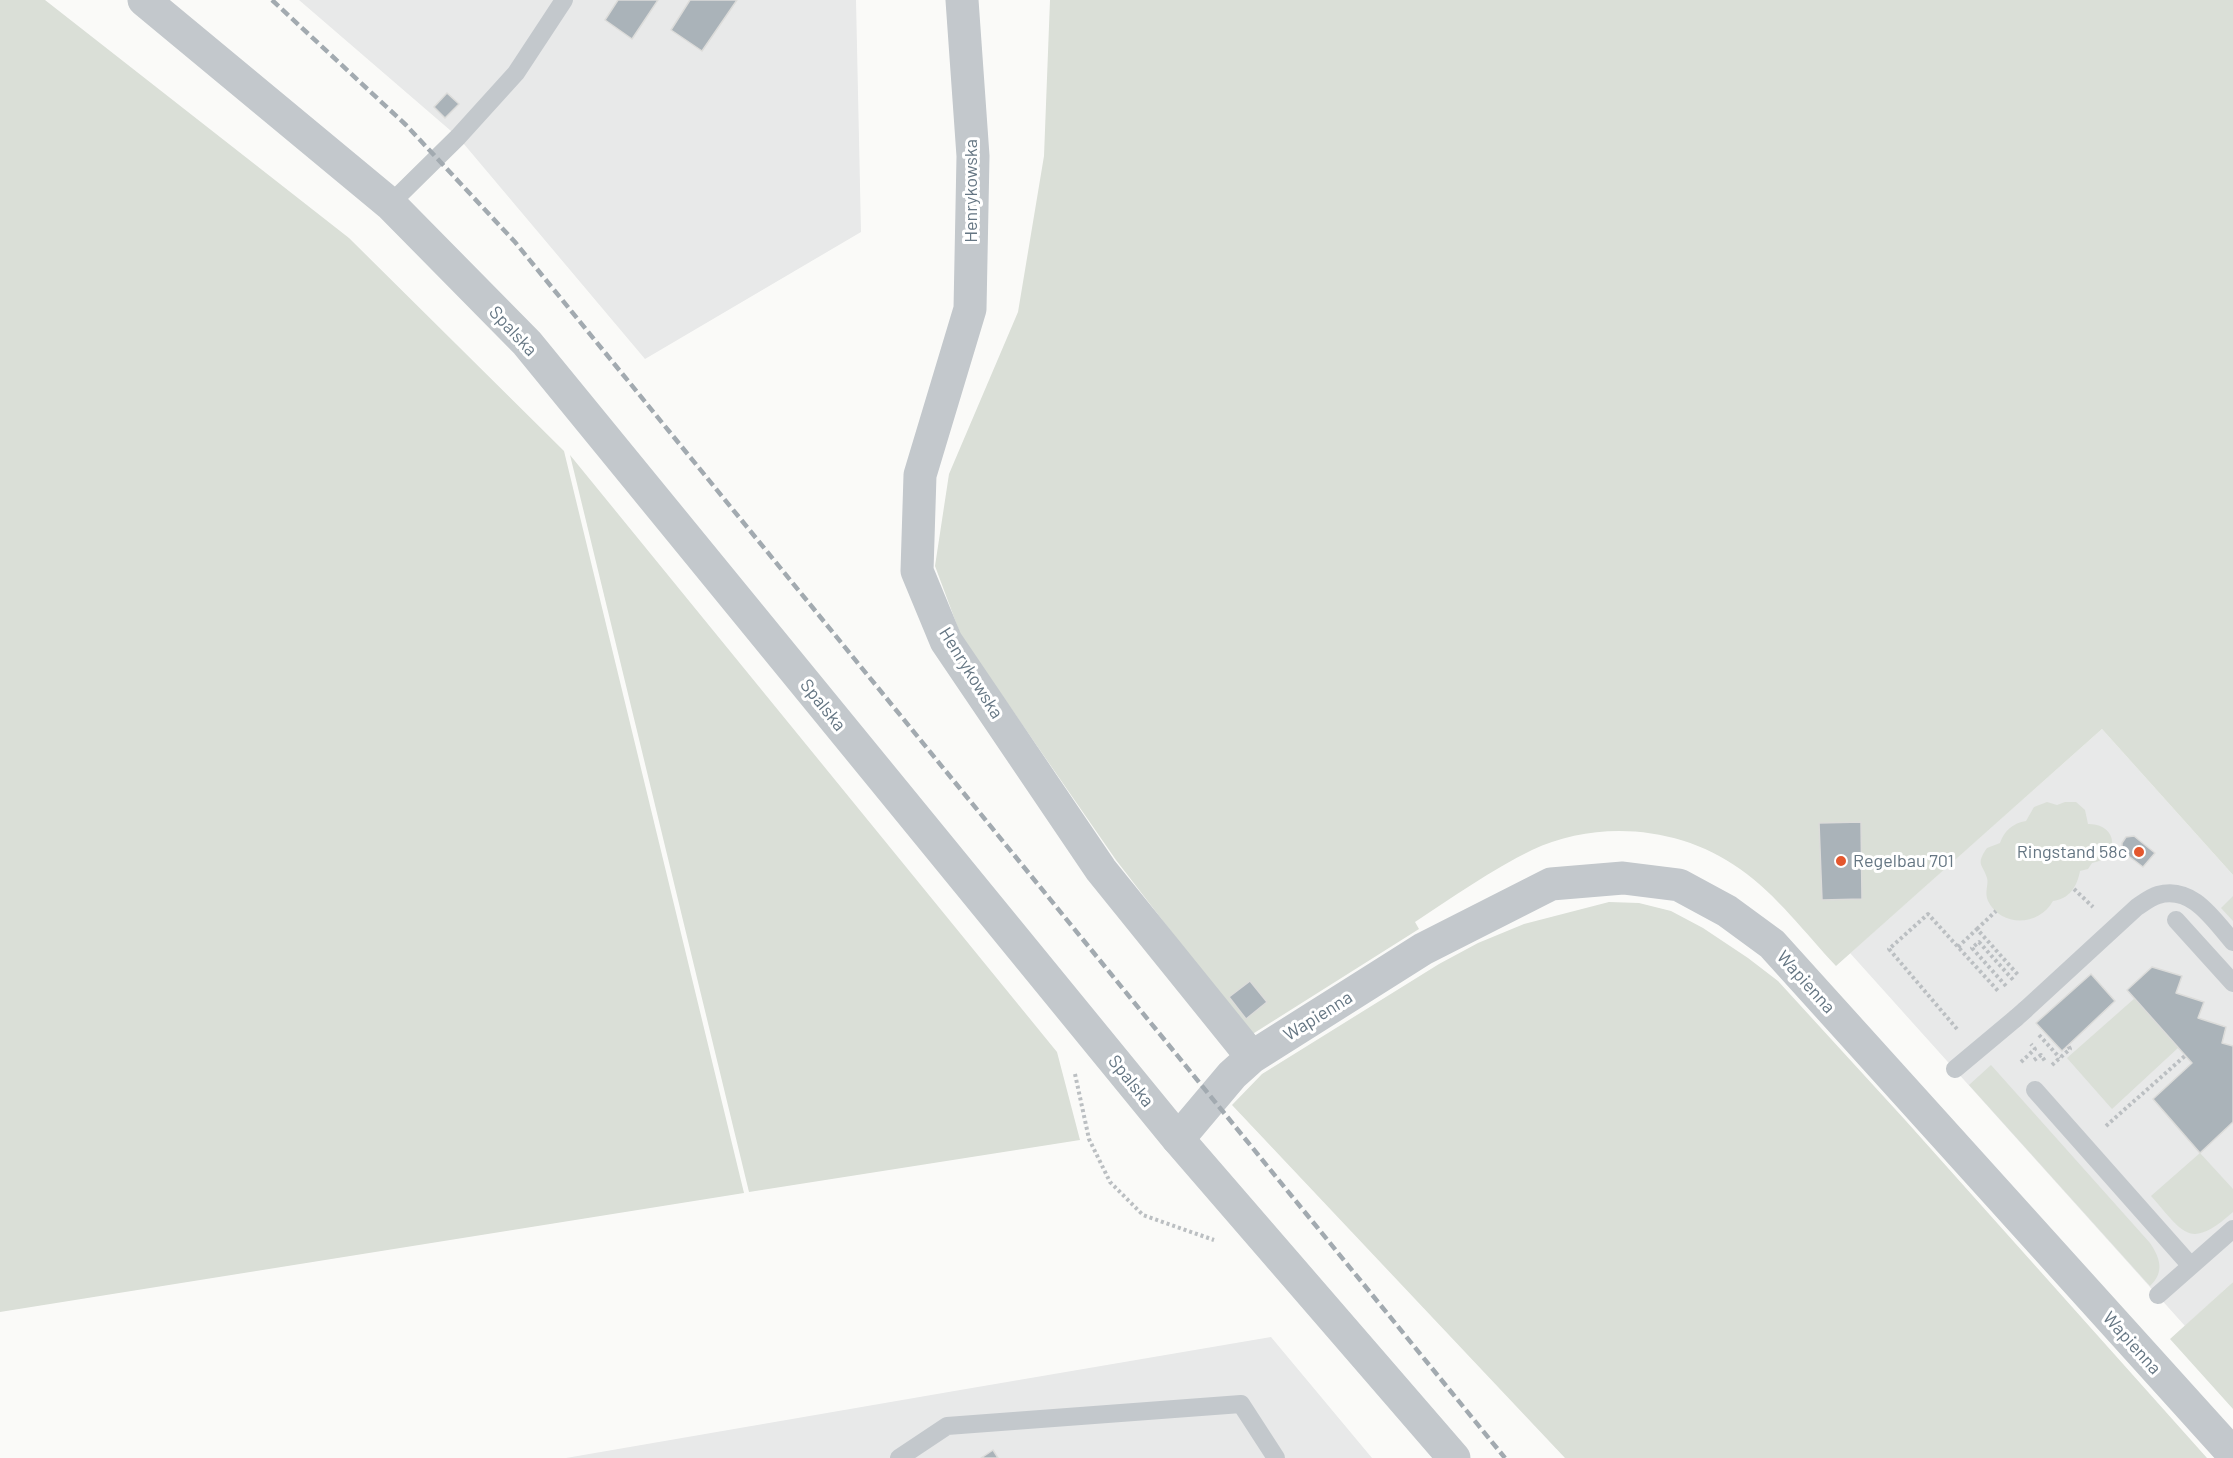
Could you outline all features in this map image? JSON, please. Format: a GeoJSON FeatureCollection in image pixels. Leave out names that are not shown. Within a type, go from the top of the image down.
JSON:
{"type":"FeatureCollection","features":[{"type":"Feature","properties":{"kind":"street","name":"Spalska"},"geometry":{"type":"LineString","coordinates":[[144,0],[390,204],[527,343],[1178,1139],[1454,1458]]}},
{"type":"Feature","properties":{"kind":"street","name":"Henrykowska"},"geometry":{"type":"LineString","coordinates":[[962,0],[973,156],[970,309],[920,476],[917,571],[946,642],[1101,870],[1252,1057]]}},
{"type":"Feature","properties":{"kind":"street","name":"Wapienna"},"geometry":{"type":"LineString","coordinates":[[1252,1057],[1423,949],[1551,884],[1623,878],[1679,885],[1727,911],[1772,944],[2233,1454]]}},
{"type":"Feature","properties":{"kind":"street"},"geometry":{"type":"LineString","coordinates":[[1178,1139],[1232,1075],[1252,1057]]}},
{"type":"Feature","properties":{"kind":"lane"},"geometry":{"type":"LineString","coordinates":[[390,204],[458,136],[516,73],[564,0]]}},
{"type":"Feature","properties":{"kind":"lane"},"geometry":{"type":"LineString","coordinates":[[1955,1069],[2020,1014],[2137,907],[2157,895],[2175,893],[2193,898],[2233,942]]}},
{"type":"Feature","properties":{"kind":"lane"},"geometry":{"type":"LineString","coordinates":[[2176,920],[2233,983]]}},
{"type":"Feature","properties":{"kind":"lane"},"geometry":{"type":"LineString","coordinates":[[2035,1090],[2191,1266]]}},
{"type":"Feature","properties":{"kind":"lane"},"geometry":{"type":"LineString","coordinates":[[2158,1295],[2233,1229]]}},
{"type":"Feature","properties":{"kind":"lane"},"geometry":{"type":"LineString","coordinates":[[899,1458],[947,1426],[1241,1404],[1276,1458]]}},
{"type":"Feature","properties":{"kind":"path"},"geometry":{"type":"LineString","coordinates":[[2074,889],[2084,898]]}},
{"type":"Feature","properties":{"kind":"path"},"geometry":{"type":"LineString","coordinates":[[1958,947],[1996,910]]}},
{"type":"Feature","properties":{"kind":"path"},"geometry":{"type":"LineString","coordinates":[[1976,967],[1928,914],[1889,950],[1976,1052]]}},
{"type":"Feature","properties":{"kind":"path"},"geometry":{"type":"LineString","coordinates":[[1977,929],[2022,980],[2018,985],[1979,942],[1972,948],[2011,991]]}},
{"type":"Feature","properties":{"kind":"path"},"geometry":{"type":"LineString","coordinates":[[2084,1145],[2186,1055]]}},
{"type":"Feature","properties":{"kind":"shaded area"},"geometry":{"type":"Polygon","coordinates":[[[0,0],[45,0],[349,238],[564,451],[744,1193],[0,1312],[0,0]]]}},
{"type":"Feature","properties":{"kind":"shaded area"},"geometry":{"type":"Polygon","coordinates":[[[299,0],[856,0],[861,232],[645,359],[458,137],[299,0]]]}},
{"type":"Feature","properties":{"kind":"shaded area"},"geometry":{"type":"Polygon","coordinates":[[[1050,0],[2233,0],[2233,875],[2102,729],[1836,966],[1766,890],[1740,869],[1717,855],[1665,836],[1611,831],[1584,834],[1557,840],[1532,850],[1487,875],[1415,922],[1419,929],[1251,1035],[1116,860],[961,636],[935,566],[949,474],[1018,312],[1044,156],[1050,0]]]}},
{"type":"Feature","properties":{"kind":"shaded area"},"geometry":{"type":"Polygon","coordinates":[[[570,455],[1057,1052],[1080,1140],[749,1192],[570,455]]]}},
{"type":"Feature","properties":{"kind":"shaded area"},"geometry":{"type":"Polygon","coordinates":[[[2102,729],[2233,875],[2233,1282],[2185,1326],[1850,953],[2102,729]]]}},
{"type":"Feature","properties":{"kind":"shaded area"},"geometry":{"type":"Polygon","coordinates":[[[2047,802],[2057,805],[2076,802],[2085,810],[2088,824],[2098,825],[2110,835],[2111,848],[2108,855],[2092,863],[2088,869],[2080,871],[2077,882],[2068,895],[2053,901],[2039,915],[2021,920],[2002,916],[1988,901],[1987,880],[1981,858],[1987,848],[2000,843],[2010,828],[2026,821],[2034,807],[2047,802]]]}},
{"type":"Feature","properties":{"kind":"shaded area"},"geometry":{"type":"Polygon","coordinates":[[[2233,896],[2233,921],[2221,908],[2233,896]]]}},
{"type":"Feature","properties":{"kind":"shaded area"},"geometry":{"type":"Polygon","coordinates":[[[1609,902],[1639,903],[1671,911],[1703,928],[1778,981],[2207,1458],[1565,1458],[1232,1105],[1262,1074],[1439,964],[1478,943],[1524,924],[1609,902]]]}},
{"type":"Feature","properties":{"kind":"shaded area"},"geometry":{"type":"Polygon","coordinates":[[[2135,998],[2179,1047],[2112,1109],[2067,1058],[2135,998]]]}},
{"type":"Feature","properties":{"kind":"shaded area"},"geometry":{"type":"Polygon","coordinates":[[[1991,1065],[2150,1243],[2158,1260],[2159,1270],[2155,1281],[2150,1286],[1969,1085],[1991,1065]]]}},
{"type":"Feature","properties":{"kind":"shaded area"},"geometry":{"type":"Polygon","coordinates":[[[2200,1153],[2233,1189],[2233,1212],[2218,1224],[2196,1234],[2180,1228],[2151,1196],[2200,1153]]]}},
{"type":"Feature","properties":{"kind":"shaded area"},"geometry":{"type":"Polygon","coordinates":[[[2233,1282],[2233,1409],[2170,1339],[2233,1282]]]}},
{"type":"Feature","properties":{"kind":"shaded area"},"geometry":{"type":"Polygon","coordinates":[[[1271,1337],[1372,1458],[566,1458],[966,1389],[1271,1337]]]}},
{"type":"Feature","properties":{"kind":"building"},"geometry":{"type":"Polygon","coordinates":[[[618,0],[658,0],[632,39],[605,20],[618,0]]]}},
{"type":"Feature","properties":{"kind":"building"},"geometry":{"type":"Polygon","coordinates":[[[690,0],[737,0],[702,51],[671,30],[690,0]]]}},
{"type":"Feature","properties":{"kind":"building"},"geometry":{"type":"Polygon","coordinates":[[[447,93],[459,104],[445,118],[434,107],[447,93]]]}},
{"type":"Feature","properties":{"kind":"building","name":"Regelbau 701"},"geometry":{"type":"Polygon","coordinates":[[[1861,822],[1862,899],[1822,900],[1819,823],[1861,822]]]}},
{"type":"Feature","properties":{"kind":"building","name":"Ringstand 58c"},"geometry":{"type":"Polygon","coordinates":[[[2134,836],[2155,853],[2143,867],[2122,851],[2122,843],[2126,837],[2134,836]]]}},
{"type":"Feature","properties":{"kind":"building"},"geometry":{"type":"Polygon","coordinates":[[[2152,967],[2182,976],[2176,993],[2204,1002],[2198,1018],[2226,1027],[2222,1043],[2233,1046],[2233,1122],[2200,1153],[2153,1099],[2192,1063],[2127,990],[2152,967]]]}},
{"type":"Feature","properties":{"kind":"building"},"geometry":{"type":"Polygon","coordinates":[[[2091,974],[2115,1001],[2062,1051],[2036,1023],[2091,974]]]}},
{"type":"Feature","properties":{"kind":"building"},"geometry":{"type":"Polygon","coordinates":[[[1250,981],[1267,1002],[1246,1019],[1229,997],[1250,981]]]}},
{"type":"Feature","properties":{"kind":"building"},"geometry":{"type":"Polygon","coordinates":[[[993,1450],[998,1458],[981,1458],[993,1450]]]}},
{"type":"Feature","properties":{"kind":"railway"},"geometry":{"type":"LineString","coordinates":[[272,0],[406,125],[515,242],[1505,1458]]}},
{"type":"Feature","properties":{"kind":"place","name":"Ringstand 58c"},"geometry":{"type":"Point","coordinates":[2139,852]}},
{"type":"Feature","properties":{"kind":"place","name":"Regelbau 701"},"geometry":{"type":"Point","coordinates":[1841,861]}}]}
